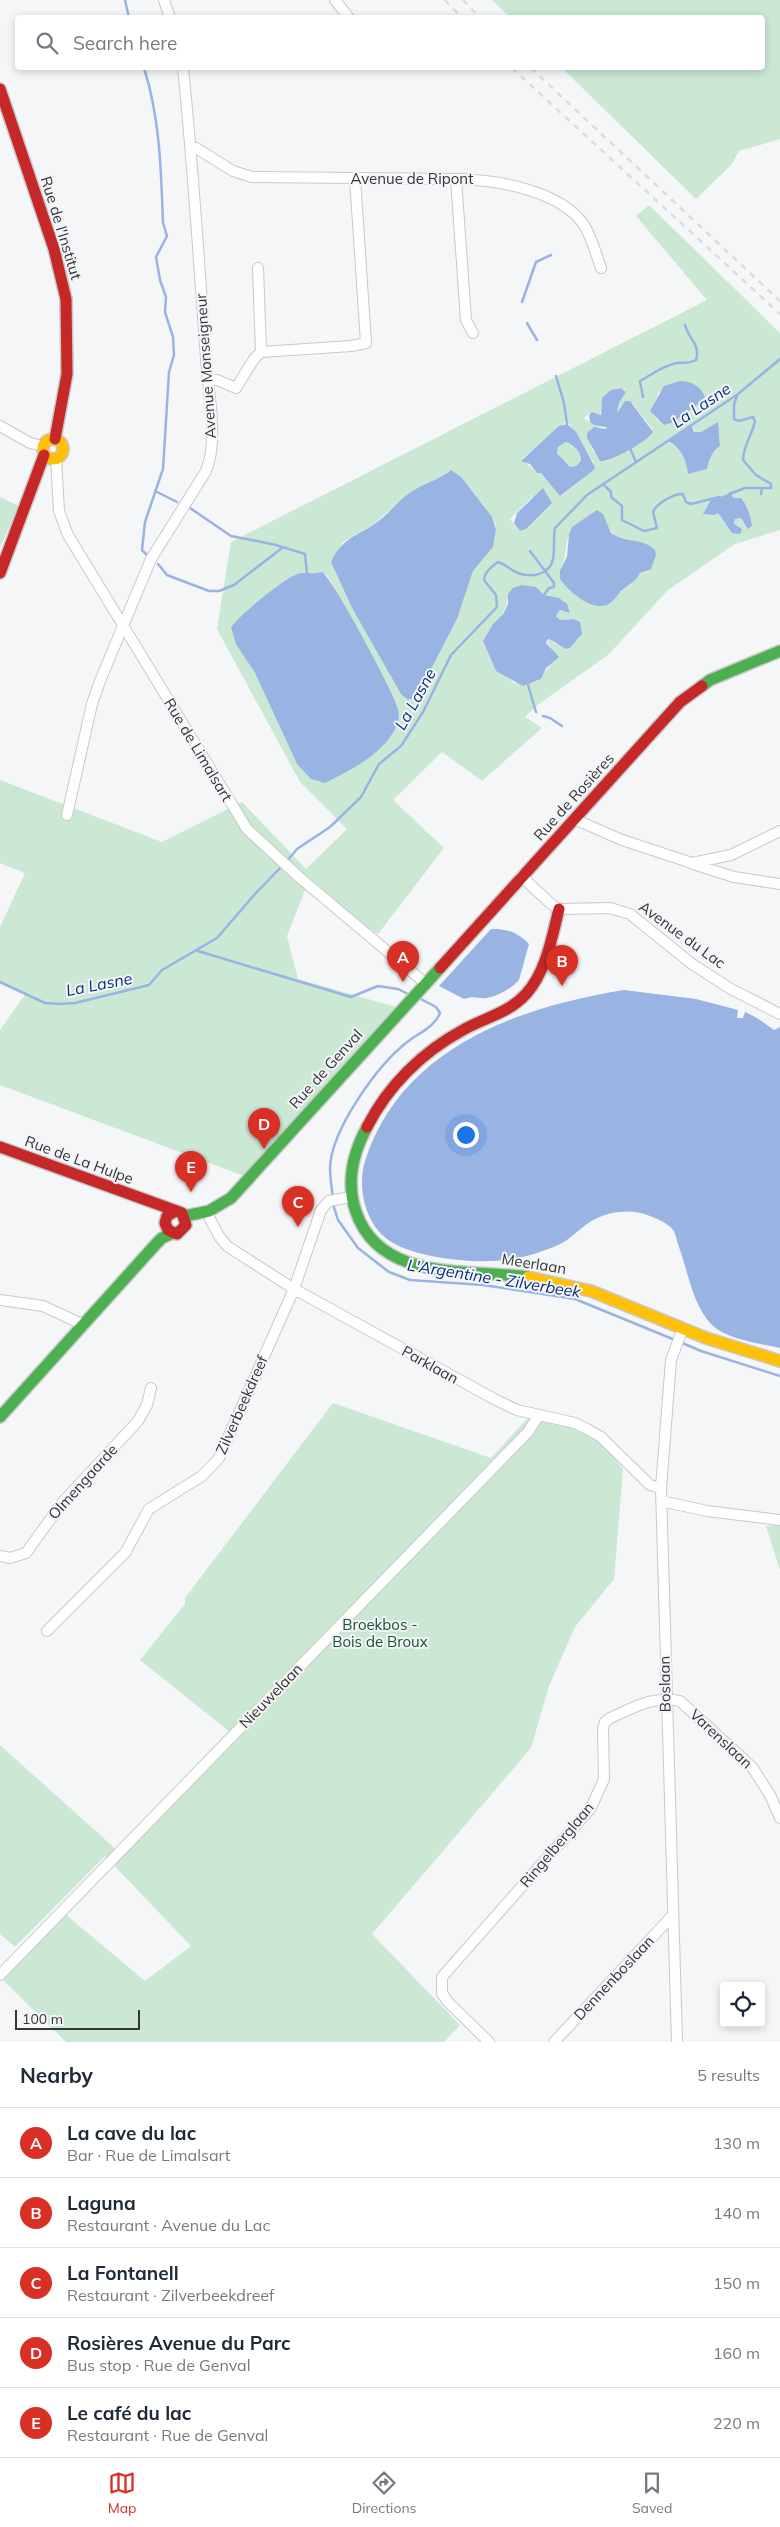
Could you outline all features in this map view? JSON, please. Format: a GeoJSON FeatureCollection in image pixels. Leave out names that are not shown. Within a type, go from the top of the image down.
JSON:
{"type":"FeatureCollection","features":[{"type":"Feature","properties":{"kind":"street"},"geometry":{"type":"LineString","coordinates":[[164,0],[169,15]]}},
{"type":"Feature","properties":{"kind":"street"},"geometry":{"type":"LineString","coordinates":[[335,0],[347,15]]}},
{"type":"Feature","properties":{"kind":"street","name":"Avenue Monseigneur"},"geometry":{"type":"LineString","coordinates":[[67,815],[92,704],[122,628],[156,551],[210,462],[212,435],[190,147],[182,70]]}},
{"type":"Feature","properties":{"kind":"street","name":"Rue de l'Institut"},"geometry":{"type":"LineString","coordinates":[[0,89],[56,255],[66,299],[68,374],[55,439]]}},
{"type":"Feature","properties":{"kind":"street","name":"Avenue de Ripont"},"geometry":{"type":"LineString","coordinates":[[190,147],[196,148],[232,171],[252,177],[489,180],[518,186],[553,200],[583,223],[590,236],[601,268]]}},
{"type":"Feature","properties":{"kind":"street"},"geometry":{"type":"LineString","coordinates":[[208,379],[217,380],[236,388],[254,359],[261,352],[351,346],[366,343],[355,179]]}},
{"type":"Feature","properties":{"kind":"street"},"geometry":{"type":"LineString","coordinates":[[456,179],[466,320],[473,333]]}},
{"type":"Feature","properties":{"kind":"street"},"geometry":{"type":"LineString","coordinates":[[258,268],[261,352]]}},
{"type":"Feature","properties":{"kind":"street"},"geometry":{"type":"LineString","coordinates":[[0,426],[44,450],[56,459],[63,448],[60,442],[55,439],[46,441],[44,450],[0,572]]}},
{"type":"Feature","properties":{"kind":"street","name":"Rue de Limalsart"},"geometry":{"type":"LineString","coordinates":[[56,459],[59,511],[65,530],[122,628],[240,820],[279,860],[425,982]]}},
{"type":"Feature","properties":{"kind":"street","name":"Rue de Rosières"},"geometry":{"type":"LineString","coordinates":[[413,996],[680,702],[696,688],[780,651]]}},
{"type":"Feature","properties":{"kind":"street"},"geometry":{"type":"LineString","coordinates":[[574,819],[622,840],[734,877],[780,884]]}},
{"type":"Feature","properties":{"kind":"street"},"geometry":{"type":"LineString","coordinates":[[692,863],[731,855],[780,831]]}},
{"type":"Feature","properties":{"kind":"street"},"geometry":{"type":"LineString","coordinates":[[521,876],[559,909]]}},
{"type":"Feature","properties":{"kind":"street","name":"Avenue du Lac"},"geometry":{"type":"LineString","coordinates":[[559,909],[610,908],[630,914],[692,964],[731,990],[780,1014]]}},
{"type":"Feature","properties":{"kind":"street","name":"Meerlaan"},"geometry":{"type":"LineString","coordinates":[[559,909],[534,982],[526,994],[502,1011],[436,1047],[394,1086],[379,1106],[360,1144],[340,1199],[354,1209],[365,1233],[376,1245],[406,1263],[424,1267],[519,1275],[561,1283],[632,1305],[681,1332],[780,1361]]}},
{"type":"Feature","properties":{"kind":"street","name":"Rue de Genval"},"geometry":{"type":"LineString","coordinates":[[210,1219],[413,996]]}},
{"type":"Feature","properties":{"kind":"street","name":"Rue de La Hulpe"},"geometry":{"type":"LineString","coordinates":[[0,1147],[147,1201],[175,1222]]}},
{"type":"Feature","properties":{"kind":"street","name":"Zilverbeekdreef"},"geometry":{"type":"LineString","coordinates":[[47,1632],[125,1553],[149,1509],[202,1476],[219,1458],[294,1289],[321,1210],[340,1199]]}},
{"type":"Feature","properties":{"kind":"street","name":"Rue de Genval"},"geometry":{"type":"LineString","coordinates":[[175,1222],[220,1206]]}},
{"type":"Feature","properties":{"kind":"street"},"geometry":{"type":"LineString","coordinates":[[0,1417],[175,1222],[210,1219]]}},
{"type":"Feature","properties":{"kind":"street","name":"Parklaan"},"geometry":{"type":"LineString","coordinates":[[210,1219],[218,1236],[227,1246],[294,1289],[432,1367],[496,1400],[517,1410],[575,1423],[588,1429],[601,1437],[650,1485],[661,1488]]}},
{"type":"Feature","properties":{"kind":"street"},"geometry":{"type":"LineString","coordinates":[[0,1300],[43,1306],[84,1324]]}},
{"type":"Feature","properties":{"kind":"street","name":"Boslaan"},"geometry":{"type":"LineString","coordinates":[[677,2042],[665,1698],[661,1488],[666,1396],[674,1347],[681,1332]]}},
{"type":"Feature","properties":{"kind":"street","name":"Olmengaarde"},"geometry":{"type":"LineString","coordinates":[[0,1556],[10,1558],[26,1552],[62,1503],[138,1421],[147,1405],[151,1388]]}},
{"type":"Feature","properties":{"kind":"street","name":"Nieuwelaan"},"geometry":{"type":"LineString","coordinates":[[0,1975],[528,1432],[539,1415]]}},
{"type":"Feature","properties":{"kind":"street"},"geometry":{"type":"LineString","coordinates":[[661,1501],[707,1511],[780,1520]]}},
{"type":"Feature","properties":{"kind":"street","name":"Varenslaan"},"geometry":{"type":"LineString","coordinates":[[665,1698],[680,1701],[752,1767],[770,1795],[780,1818]]}},
{"type":"Feature","properties":{"kind":"street","name":"Ringelberglaan"},"geometry":{"type":"LineString","coordinates":[[489,2042],[447,2001],[442,1993],[442,1977],[591,1808],[604,1779],[604,1722],[650,1701],[665,1698]]}},
{"type":"Feature","properties":{"kind":"street","name":"Dennenboslaan"},"geometry":{"type":"LineString","coordinates":[[554,2042],[673,1915]]}},
{"type":"Feature","properties":{"kind":"green space"},"geometry":{"type":"Polygon","coordinates":[[[492,0],[780,0],[780,139],[739,151],[731,165],[696,199],[564,70],[765,70],[765,15],[508,15],[492,0]]]}},
{"type":"Feature","properties":{"kind":"green space"},"geometry":{"type":"Polygon","coordinates":[[[649,205],[780,333],[780,530],[735,544],[668,590],[608,655],[536,706],[525,717],[542,728],[482,781],[442,752],[393,800],[444,848],[378,934],[305,890],[287,936],[298,979],[396,1007],[252,1179],[0,1085],[0,1030],[26,993],[0,981],[0,927],[25,873],[0,863],[0,780],[162,842],[242,802],[306,869],[347,829],[300,782],[217,629],[231,542],[707,300],[636,216],[649,205]],[[680,381],[658,393],[654,407],[650,410],[658,420],[674,422],[703,402],[695,385],[680,381]],[[618,388],[610,392],[603,402],[600,415],[590,413],[584,418],[594,425],[607,426],[606,428],[599,427],[589,441],[593,451],[605,462],[652,435],[652,429],[633,404],[625,401],[617,413],[619,403],[626,392],[624,389],[618,388]],[[567,421],[522,459],[537,473],[541,473],[561,496],[594,470],[594,463],[567,421]],[[718,423],[701,432],[695,432],[691,424],[668,442],[682,454],[687,463],[688,473],[708,467],[711,455],[720,446],[718,423]],[[449,471],[441,479],[436,479],[408,494],[374,524],[343,542],[331,562],[352,608],[408,700],[416,697],[457,619],[473,571],[493,547],[496,525],[462,478],[449,471]],[[533,496],[510,519],[520,531],[526,529],[533,496]],[[731,496],[711,500],[706,515],[718,513],[725,524],[742,529],[734,524],[735,519],[741,518],[744,523],[752,523],[731,496]],[[593,513],[571,531],[560,570],[577,597],[601,606],[609,604],[627,586],[631,585],[655,558],[634,541],[618,538],[610,530],[603,514],[593,513]],[[301,574],[252,606],[231,628],[236,643],[255,673],[297,764],[375,753],[397,726],[397,707],[368,648],[327,575],[301,574]],[[522,585],[508,594],[506,607],[483,641],[496,671],[506,675],[514,683],[528,685],[531,681],[538,681],[552,662],[551,647],[547,641],[549,639],[555,644],[574,643],[579,639],[574,619],[560,620],[556,616],[560,610],[563,611],[563,602],[546,596],[534,588],[522,585]]]}},
{"type":"Feature","properties":{"kind":"green space"},"geometry":{"type":"Polygon","coordinates":[[[566,442],[580,454],[581,461],[576,466],[570,467],[557,453],[558,447],[566,442]]]}},
{"type":"Feature","properties":{"kind":"green space"},"geometry":{"type":"Polygon","coordinates":[[[0,497],[19,506],[0,547],[0,497]]]}},
{"type":"Feature","properties":{"kind":"green space","name":"Broekbos - Bois de Broux"},"geometry":{"type":"Polygon","coordinates":[[[333,1403],[491,1458],[537,1408],[600,1440],[623,1469],[614,1579],[575,1627],[549,1686],[531,1748],[372,1934],[460,2025],[444,2042],[66,2042],[3,1980],[65,1914],[145,1981],[191,1946],[105,1856],[15,1947],[0,1934],[0,1745],[118,1851],[231,1733],[140,1660],[185,1604],[185,1598],[333,1403]]]}},
{"type":"Feature","properties":{"kind":"green space"},"geometry":{"type":"Polygon","coordinates":[[[780,1525],[780,1570],[766,1526],[780,1525]]]}},
{"type":"Feature","properties":{"kind":"water"},"geometry":{"type":"Polygon","coordinates":[[[680,381],[695,385],[705,397],[703,401],[674,422],[664,425],[650,411],[664,386],[680,381]]]}},
{"type":"Feature","properties":{"kind":"water"},"geometry":{"type":"Polygon","coordinates":[[[621,388],[626,392],[619,403],[617,413],[625,401],[630,401],[653,432],[644,441],[628,451],[611,459],[600,461],[587,438],[587,433],[594,427],[605,429],[607,427],[594,425],[590,422],[589,415],[592,412],[601,415],[602,398],[611,390],[621,388]]]}},
{"type":"Feature","properties":{"kind":"water"},"geometry":{"type":"Polygon","coordinates":[[[718,422],[720,446],[712,454],[707,469],[688,474],[682,455],[677,447],[668,441],[691,424],[694,432],[701,432],[718,422]]]}},
{"type":"Feature","properties":{"kind":"water"},"geometry":{"type":"Polygon","coordinates":[[[567,424],[576,432],[595,467],[594,470],[560,496],[541,473],[537,473],[530,464],[521,461],[559,426],[567,424]],[[566,442],[558,447],[557,453],[570,467],[576,466],[581,461],[580,454],[566,442]]]}},
{"type":"Feature","properties":{"kind":"water"},"geometry":{"type":"Polygon","coordinates":[[[451,470],[462,478],[492,517],[496,529],[493,547],[473,571],[457,619],[416,697],[408,700],[401,694],[352,608],[331,562],[343,544],[378,522],[408,494],[451,470]]]}},
{"type":"Feature","properties":{"kind":"water"},"geometry":{"type":"Polygon","coordinates":[[[543,488],[552,503],[526,529],[520,531],[514,523],[517,513],[543,488]]]}},
{"type":"Feature","properties":{"kind":"water"},"geometry":{"type":"Polygon","coordinates":[[[731,493],[733,498],[741,498],[751,519],[752,526],[748,529],[741,518],[735,519],[734,524],[742,529],[740,534],[732,533],[718,513],[714,515],[703,514],[711,500],[731,493]]]}},
{"type":"Feature","properties":{"kind":"water"},"geometry":{"type":"Polygon","coordinates":[[[597,510],[603,514],[611,533],[622,538],[645,543],[655,550],[656,555],[651,569],[640,573],[634,581],[607,605],[600,606],[580,599],[560,579],[560,570],[567,557],[569,534],[572,527],[597,510]]]}},
{"type":"Feature","properties":{"kind":"water"},"geometry":{"type":"Polygon","coordinates":[[[322,572],[338,594],[375,660],[394,699],[399,716],[397,725],[383,746],[365,761],[325,783],[311,779],[297,764],[255,673],[236,644],[231,628],[250,608],[289,578],[298,574],[322,572]]]}},
{"type":"Feature","properties":{"kind":"water"},"geometry":{"type":"Polygon","coordinates":[[[522,585],[536,587],[544,595],[559,598],[567,604],[570,613],[560,610],[556,616],[560,620],[574,619],[580,622],[582,634],[570,648],[566,649],[549,639],[547,640],[546,643],[559,657],[546,668],[541,679],[523,686],[496,671],[483,641],[493,624],[503,614],[508,604],[508,594],[513,588],[522,585]]]}},
{"type":"Feature","properties":{"kind":"water"},"geometry":{"type":"Polygon","coordinates":[[[491,929],[512,932],[529,944],[519,980],[513,986],[487,998],[471,997],[464,999],[439,986],[491,929]]]}},
{"type":"Feature","properties":{"kind":"water"},"geometry":{"type":"Polygon","coordinates":[[[624,990],[696,999],[738,1010],[737,1018],[743,1018],[745,1012],[774,1030],[780,1027],[780,1348],[735,1338],[712,1325],[705,1317],[696,1299],[673,1230],[653,1217],[627,1211],[611,1213],[590,1222],[561,1244],[535,1254],[499,1261],[466,1261],[430,1256],[399,1246],[379,1232],[368,1214],[363,1192],[363,1171],[365,1161],[382,1122],[406,1089],[435,1062],[468,1040],[505,1022],[544,1008],[624,990]]]}},
{"type":"Feature","properties":{"kind":"waterway"},"geometry":{"type":"LineString","coordinates":[[125,0],[128,15]]}},
{"type":"Feature","properties":{"kind":"waterway"},"geometry":{"type":"LineString","coordinates":[[145,70],[157,125],[163,223],[167,236],[156,257],[160,280],[166,297],[165,312],[173,337],[174,355],[169,372],[163,469],[145,522],[142,550],[146,554]]}},
{"type":"Feature","properties":{"kind":"waterway"},"geometry":{"type":"LineString","coordinates":[[522,302],[536,262],[551,255]]}},
{"type":"Feature","properties":{"kind":"waterway"},"geometry":{"type":"LineString","coordinates":[[527,323],[537,340]]}},
{"type":"Feature","properties":{"kind":"waterway"},"geometry":{"type":"LineString","coordinates":[[643,397],[640,381],[667,366],[696,360],[696,346],[685,325]]}},
{"type":"Feature","properties":{"kind":"waterway","name":"La Lasne"},"geometry":{"type":"LineString","coordinates":[[287,861],[297,849],[330,827],[361,797],[379,764],[401,746],[423,712],[451,655],[497,607],[496,595],[484,580],[485,574],[498,562],[515,572],[523,574],[534,575],[544,572],[548,569],[553,559],[555,528],[587,495],[738,394],[780,359]]}},
{"type":"Feature","properties":{"kind":"waterway"},"geometry":{"type":"LineString","coordinates":[[556,376],[564,403],[567,424]]}},
{"type":"Feature","properties":{"kind":"waterway"},"geometry":{"type":"LineString","coordinates":[[729,494],[745,488],[771,488],[771,484],[756,475],[743,460],[755,421],[753,417],[739,421],[734,419],[734,404],[737,396]]}},
{"type":"Feature","properties":{"kind":"waterway"},"geometry":{"type":"LineString","coordinates":[[630,448],[636,462]]}},
{"type":"Feature","properties":{"kind":"waterway"},"geometry":{"type":"LineString","coordinates":[[603,484],[611,492],[611,497],[622,506],[622,520],[644,531],[657,528],[653,512],[658,505],[670,497],[683,494],[686,502],[691,504],[719,497]]}},
{"type":"Feature","properties":{"kind":"waterway"},"geometry":{"type":"LineString","coordinates":[[761,494],[762,488]]}},
{"type":"Feature","properties":{"kind":"waterway"},"geometry":{"type":"LineString","coordinates":[[155,491],[177,502]]}},
{"type":"Feature","properties":{"kind":"waterway"},"geometry":{"type":"LineString","coordinates":[[190,508],[231,536],[276,545],[305,554],[307,574]]}},
{"type":"Feature","properties":{"kind":"waterway"},"geometry":{"type":"LineString","coordinates":[[158,564],[167,575],[209,591],[219,591],[234,585],[282,548]]}},
{"type":"Feature","properties":{"kind":"waterway","name":"La Lasne"},"geometry":{"type":"LineString","coordinates":[[530,551],[554,583],[554,587],[549,588],[544,595]]}},
{"type":"Feature","properties":{"kind":"waterway"},"geometry":{"type":"LineString","coordinates":[[528,685],[536,712]]}},
{"type":"Feature","properties":{"kind":"waterway"},"geometry":{"type":"LineString","coordinates":[[543,716],[562,726]]}},
{"type":"Feature","properties":{"kind":"waterway","name":"La Lasne"},"geometry":{"type":"LineString","coordinates":[[0,982],[45,1003],[60,1004],[75,1003],[149,985],[162,970],[217,938],[283,865]]}},
{"type":"Feature","properties":{"kind":"waterway","name":"L'Argentine - Zilverbeek"},"geometry":{"type":"LineString","coordinates":[[198,951],[351,997],[378,986],[398,989],[408,994]]}},
{"type":"Feature","properties":{"kind":"waterway","name":"L'Argentine - Zilverbeek"},"geometry":{"type":"LineString","coordinates":[[333,1199],[330,1168],[332,1153],[347,1118],[369,1083],[394,1053],[434,1023],[440,1013],[436,1007],[419,998]]}},
{"type":"Feature","properties":{"kind":"waterway","name":"L'Argentine - Zilverbeek"},"geometry":{"type":"LineString","coordinates":[[333,1204],[338,1220],[358,1248],[389,1272],[410,1280],[483,1285],[575,1299],[675,1340]]}},
{"type":"Feature","properties":{"kind":"waterway","name":"L'Argentine - Zilverbeek"},"geometry":{"type":"LineString","coordinates":[[680,1342],[701,1351],[780,1376]]}},
{"type":"Feature","properties":{"kind":"railway"},"geometry":{"type":"LineString","coordinates":[[445,0],[459,15]]}},
{"type":"Feature","properties":{"kind":"railway"},"geometry":{"type":"LineString","coordinates":[[463,0],[477,15]]}},
{"type":"Feature","properties":{"kind":"railway"},"geometry":{"type":"LineString","coordinates":[[514,70],[780,314]]}},
{"type":"Feature","properties":{"kind":"railway"},"geometry":{"type":"LineString","coordinates":[[533,70],[780,301]]}},
{"type":"Feature","properties":{"kind":"traffic: fast"},"geometry":{"type":"LineString","coordinates":[[702,686],[710,680],[780,651]]}},
{"type":"Feature","properties":{"kind":"traffic: fast"},"geometry":{"type":"LineString","coordinates":[[185,1216],[209,1211],[231,1198],[440,968]]}},
{"type":"Feature","properties":{"kind":"traffic: fast"},"geometry":{"type":"LineString","coordinates":[[367,1127],[358,1147],[352,1168],[353,1201],[356,1212],[368,1235],[385,1251],[405,1261],[428,1268],[528,1277]]}},
{"type":"Feature","properties":{"kind":"traffic: fast"},"geometry":{"type":"LineString","coordinates":[[0,1417],[156,1244],[162,1238],[173,1233]]}},
{"type":"Feature","properties":{"kind":"traffic: slow"},"geometry":{"type":"LineString","coordinates":[[53,439],[60,442],[63,449],[60,456],[53,459],[46,456],[43,449],[46,442],[53,439]]}},
{"type":"Feature","properties":{"kind":"traffic: slow"},"geometry":{"type":"LineString","coordinates":[[528,1277],[591,1291],[706,1338],[780,1361]]}},
{"type":"Feature","properties":{"kind":"traffic: jam"},"geometry":{"type":"LineString","coordinates":[[0,89],[54,249],[66,299],[67,374],[55,439]]}},
{"type":"Feature","properties":{"kind":"traffic: jam"},"geometry":{"type":"LineString","coordinates":[[0,573],[44,455]]}},
{"type":"Feature","properties":{"kind":"traffic: jam"},"geometry":{"type":"LineString","coordinates":[[440,968],[680,702],[702,686]]}},
{"type":"Feature","properties":{"kind":"traffic: jam"},"geometry":{"type":"LineString","coordinates":[[367,1127],[375,1112],[396,1084],[420,1060],[448,1039],[504,1011],[526,994],[539,975],[543,965],[559,909]]}},
{"type":"Feature","properties":{"kind":"traffic: jam"},"geometry":{"type":"LineString","coordinates":[[0,1147],[182,1213],[186,1225],[177,1234],[168,1230],[165,1223],[167,1216],[174,1212]]}},
{"type":"Feature","properties":{"kind":"place","name":"La cave du lac"},"geometry":{"type":"Point","coordinates":[403,982]}},
{"type":"Feature","properties":{"kind":"place","name":"Laguna"},"geometry":{"type":"Point","coordinates":[562,986]}},
{"type":"Feature","properties":{"kind":"place","name":"Rosières Avenue du Parc"},"geometry":{"type":"Point","coordinates":[264,1149]}},
{"type":"Feature","properties":{"kind":"place","name":"Le café du lac"},"geometry":{"type":"Point","coordinates":[191,1192]}},
{"type":"Feature","properties":{"kind":"place","name":"La Fontanell"},"geometry":{"type":"Point","coordinates":[298,1227]}}]}
